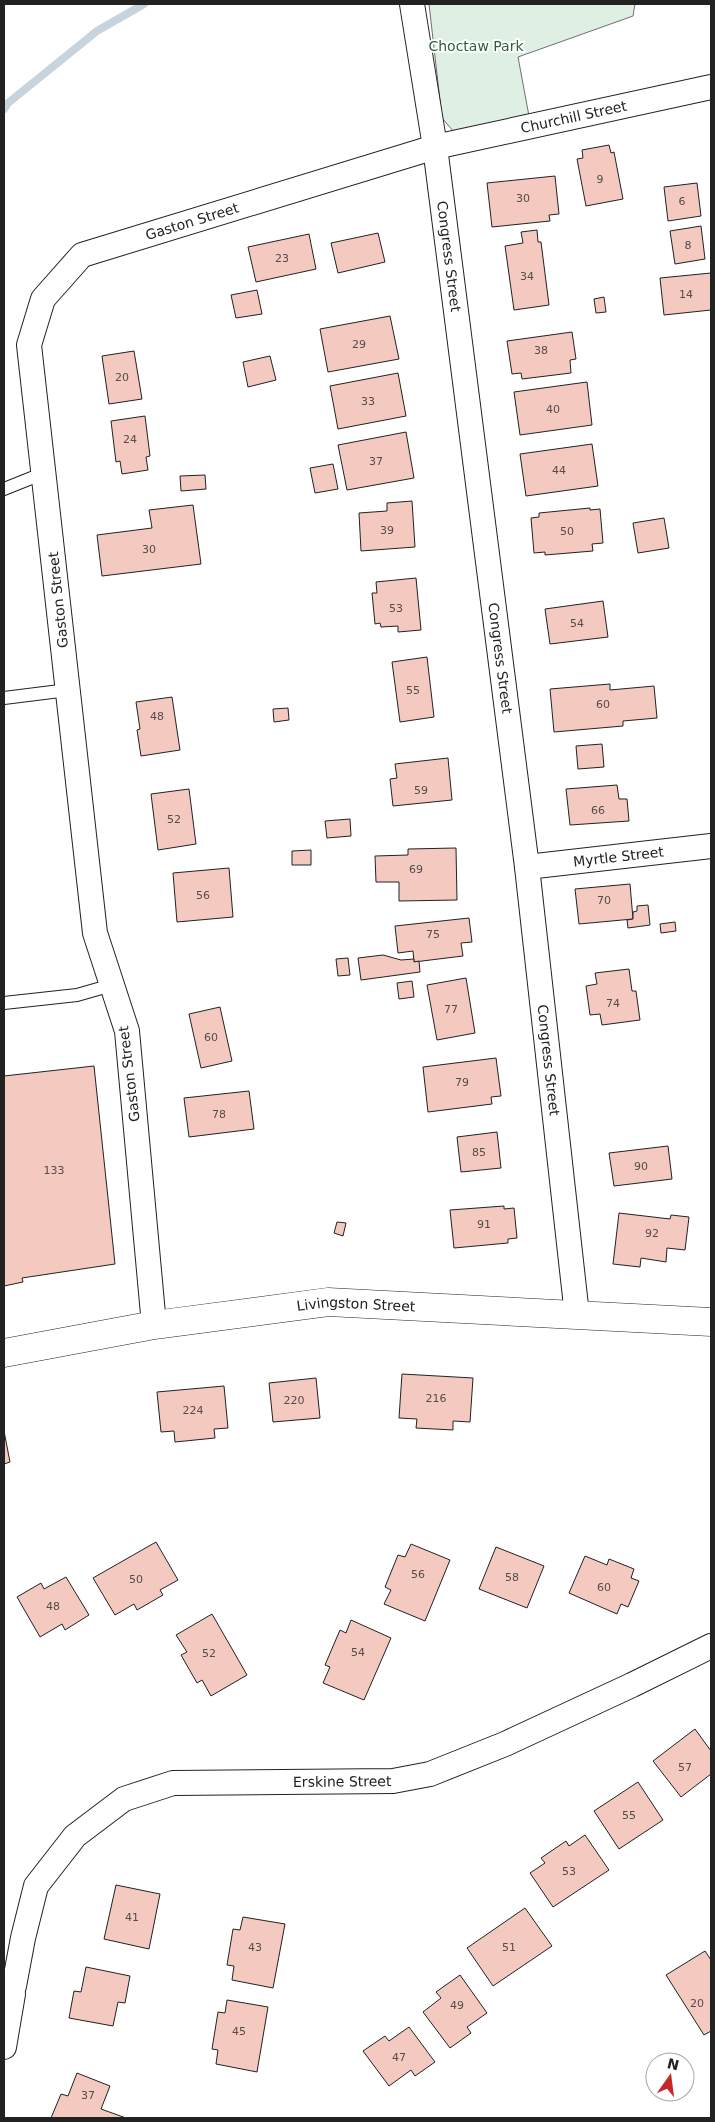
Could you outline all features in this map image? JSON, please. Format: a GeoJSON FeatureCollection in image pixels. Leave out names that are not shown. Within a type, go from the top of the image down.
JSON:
{"type":"FeatureCollection","features":[{"type":"Feature","properties":{"kind":"street","name":"Congress Street"},"geometry":{"type":"LineString","coordinates":[[412,4],[435,147],[527,867],[577,1315]]}},
{"type":"Feature","properties":{"kind":"street","name":"Churchill Street"},"geometry":{"type":"LineString","coordinates":[[435,147],[711,88]]}},
{"type":"Feature","properties":{"kind":"street","name":"Gaston Street"},"geometry":{"type":"LineString","coordinates":[[154,1325],[127,1031],[95,933],[29,345],[43,299],[82,254],[435,147]]}},
{"type":"Feature","properties":{"kind":"street","name":"Myrtle Street"},"geometry":{"type":"LineString","coordinates":[[527,867],[711,846]]}},
{"type":"Feature","properties":{"kind":"street","name":"Livingston Street"},"geometry":{"type":"LineString","coordinates":[[4,1353],[154,1325],[328,1302],[711,1322]]}},
{"type":"Feature","properties":{"kind":"street","name":"Erskine Street"},"geometry":{"type":"LineString","coordinates":[[4,2047],[22,1938],[36,1886],[75,1836],[124,1798],[173,1783],[392,1781],[430,1774],[505,1744],[711,1646]]}},
{"type":"Feature","properties":{"kind":"lane"},"geometry":{"type":"LineString","coordinates":[[4,489],[44,473]]}},
{"type":"Feature","properties":{"kind":"lane"},"geometry":{"type":"LineString","coordinates":[[4,698],[68,690]]}},
{"type":"Feature","properties":{"kind":"lane"},"geometry":{"type":"LineString","coordinates":[[4,1003],[77,995],[112,985]]}},
{"type":"Feature","properties":{"kind":"green space","name":"Choctaw Park"},"geometry":{"type":"Polygon","coordinates":[[[429,4],[635,4],[633,16],[518,57],[529,116],[454,132],[442,118],[429,4]]]}},
{"type":"Feature","properties":{"kind":"building"},"geometry":{"type":"Polygon","coordinates":[[[609,145],[611,153],[614,152],[623,199],[586,206],[577,159],[583,158],[582,150],[609,145]]]}},
{"type":"Feature","properties":{"kind":"building"},"geometry":{"type":"Polygon","coordinates":[[[555,176],[559,214],[549,215],[550,221],[492,227],[487,183],[555,176]]]}},
{"type":"Feature","properties":{"kind":"building"},"geometry":{"type":"Polygon","coordinates":[[[697,183],[701,216],[668,221],[664,187],[697,183]]]}},
{"type":"Feature","properties":{"kind":"building"},"geometry":{"type":"Polygon","coordinates":[[[701,226],[705,259],[675,264],[670,231],[701,226]]]}},
{"type":"Feature","properties":{"kind":"building"},"geometry":{"type":"Polygon","coordinates":[[[537,230],[538,242],[541,242],[549,305],[514,310],[505,246],[523,243],[521,232],[537,230]]]}},
{"type":"Feature","properties":{"kind":"building"},"geometry":{"type":"Polygon","coordinates":[[[378,233],[385,262],[338,273],[331,243],[378,233]]]}},
{"type":"Feature","properties":{"kind":"building"},"geometry":{"type":"Polygon","coordinates":[[[309,234],[316,269],[256,282],[248,247],[309,234]]]}},
{"type":"Feature","properties":{"kind":"building"},"geometry":{"type":"Polygon","coordinates":[[[711,273],[711,310],[664,315],[660,278],[711,273]]]}},
{"type":"Feature","properties":{"kind":"building"},"geometry":{"type":"Polygon","coordinates":[[[257,290],[262,314],[236,318],[231,295],[257,290]]]}},
{"type":"Feature","properties":{"kind":"building"},"geometry":{"type":"Polygon","coordinates":[[[604,297],[606,312],[596,313],[594,299],[604,297]]]}},
{"type":"Feature","properties":{"kind":"building"},"geometry":{"type":"Polygon","coordinates":[[[390,316],[399,359],[328,372],[320,329],[390,316]]]}},
{"type":"Feature","properties":{"kind":"building"},"geometry":{"type":"Polygon","coordinates":[[[572,332],[576,359],[570,360],[571,373],[522,379],[521,373],[512,374],[507,341],[572,332]]]}},
{"type":"Feature","properties":{"kind":"building"},"geometry":{"type":"Polygon","coordinates":[[[134,351],[142,399],[109,404],[102,356],[134,351]]]}},
{"type":"Feature","properties":{"kind":"building"},"geometry":{"type":"Polygon","coordinates":[[[270,356],[276,380],[248,387],[243,362],[270,356]]]}},
{"type":"Feature","properties":{"kind":"building"},"geometry":{"type":"Polygon","coordinates":[[[398,373],[406,416],[338,429],[330,386],[398,373]]]}},
{"type":"Feature","properties":{"kind":"building"},"geometry":{"type":"Polygon","coordinates":[[[587,382],[592,425],[520,435],[514,392],[587,382]]]}},
{"type":"Feature","properties":{"kind":"building"},"geometry":{"type":"Polygon","coordinates":[[[145,416],[150,456],[146,457],[148,470],[122,474],[120,461],[116,462],[111,421],[145,416]]]}},
{"type":"Feature","properties":{"kind":"building"},"geometry":{"type":"Polygon","coordinates":[[[406,432],[414,478],[347,490],[338,445],[406,432]]]}},
{"type":"Feature","properties":{"kind":"building"},"geometry":{"type":"Polygon","coordinates":[[[592,444],[598,486],[526,496],[520,454],[592,444]]]}},
{"type":"Feature","properties":{"kind":"building"},"geometry":{"type":"Polygon","coordinates":[[[333,464],[338,489],[315,493],[310,468],[333,464]]]}},
{"type":"Feature","properties":{"kind":"building"},"geometry":{"type":"Polygon","coordinates":[[[205,475],[206,489],[181,491],[180,476],[205,475]]]}},
{"type":"Feature","properties":{"kind":"building"},"geometry":{"type":"Polygon","coordinates":[[[412,501],[415,547],[361,551],[359,513],[387,511],[387,503],[412,501]]]}},
{"type":"Feature","properties":{"kind":"building"},"geometry":{"type":"Polygon","coordinates":[[[193,505],[201,564],[102,576],[97,535],[152,528],[149,510],[193,505]]]}},
{"type":"Feature","properties":{"kind":"building"},"geometry":{"type":"Polygon","coordinates":[[[590,508],[590,510],[600,509],[603,543],[592,544],[593,551],[545,555],[545,552],[534,553],[531,518],[539,517],[539,513],[590,508]]]}},
{"type":"Feature","properties":{"kind":"building"},"geometry":{"type":"Polygon","coordinates":[[[664,518],[669,548],[638,553],[633,523],[664,518]]]}},
{"type":"Feature","properties":{"kind":"building"},"geometry":{"type":"Polygon","coordinates":[[[416,578],[421,630],[398,632],[398,626],[381,627],[380,623],[375,624],[372,593],[377,593],[376,582],[416,578]]]}},
{"type":"Feature","properties":{"kind":"building"},"geometry":{"type":"Polygon","coordinates":[[[603,601],[608,637],[550,644],[545,609],[603,601]]]}},
{"type":"Feature","properties":{"kind":"building"},"geometry":{"type":"Polygon","coordinates":[[[427,657],[434,717],[400,722],[392,662],[427,657]]]}},
{"type":"Feature","properties":{"kind":"building"},"geometry":{"type":"Polygon","coordinates":[[[610,684],[610,690],[654,686],[657,718],[623,721],[623,726],[554,732],[550,689],[610,684]]]}},
{"type":"Feature","properties":{"kind":"building"},"geometry":{"type":"Polygon","coordinates":[[[172,697],[180,750],[141,756],[137,730],[140,729],[136,702],[172,697]]]}},
{"type":"Feature","properties":{"kind":"building"},"geometry":{"type":"Polygon","coordinates":[[[288,708],[289,720],[274,722],[273,709],[288,708]]]}},
{"type":"Feature","properties":{"kind":"building"},"geometry":{"type":"Polygon","coordinates":[[[602,744],[604,767],[578,769],[576,746],[602,744]]]}},
{"type":"Feature","properties":{"kind":"building"},"geometry":{"type":"Polygon","coordinates":[[[448,758],[452,800],[393,806],[390,779],[397,778],[395,764],[448,758]]]}},
{"type":"Feature","properties":{"kind":"building"},"geometry":{"type":"Polygon","coordinates":[[[617,785],[619,799],[627,799],[629,821],[570,825],[566,789],[617,785]]]}},
{"type":"Feature","properties":{"kind":"building"},"geometry":{"type":"Polygon","coordinates":[[[189,789],[196,844],[158,850],[151,794],[189,789]]]}},
{"type":"Feature","properties":{"kind":"building"},"geometry":{"type":"Polygon","coordinates":[[[350,819],[351,836],[327,838],[325,821],[350,819]]]}},
{"type":"Feature","properties":{"kind":"building"},"geometry":{"type":"Polygon","coordinates":[[[456,848],[457,900],[399,901],[399,882],[376,882],[375,856],[408,855],[408,849],[456,848]]]}},
{"type":"Feature","properties":{"kind":"building"},"geometry":{"type":"Polygon","coordinates":[[[311,850],[311,865],[292,865],[292,851],[311,850]]]}},
{"type":"Feature","properties":{"kind":"building"},"geometry":{"type":"Polygon","coordinates":[[[229,868],[233,917],[177,922],[173,873],[229,868]]]}},
{"type":"Feature","properties":{"kind":"building"},"geometry":{"type":"Polygon","coordinates":[[[630,884],[633,919],[579,924],[575,889],[630,884]]]}},
{"type":"Feature","properties":{"kind":"building"},"geometry":{"type":"Polygon","coordinates":[[[648,905],[650,925],[628,928],[627,920],[633,919],[633,912],[637,911],[637,906],[648,905]]]}},
{"type":"Feature","properties":{"kind":"building"},"geometry":{"type":"Polygon","coordinates":[[[469,918],[472,942],[461,943],[463,956],[414,962],[413,951],[398,953],[395,926],[469,918]]]}},
{"type":"Feature","properties":{"kind":"building"},"geometry":{"type":"Polygon","coordinates":[[[675,922],[676,931],[661,933],[660,924],[675,922]]]}},
{"type":"Feature","properties":{"kind":"building"},"geometry":{"type":"Polygon","coordinates":[[[383,955],[401,960],[414,959],[414,962],[419,961],[420,972],[361,980],[358,958],[383,955]]]}},
{"type":"Feature","properties":{"kind":"building"},"geometry":{"type":"Polygon","coordinates":[[[348,958],[350,975],[338,976],[336,959],[348,958]]]}},
{"type":"Feature","properties":{"kind":"building"},"geometry":{"type":"Polygon","coordinates":[[[629,969],[632,991],[636,991],[640,1020],[602,1025],[600,1014],[590,1015],[586,986],[597,984],[595,973],[629,969]]]}},
{"type":"Feature","properties":{"kind":"building"},"geometry":{"type":"Polygon","coordinates":[[[466,978],[475,1033],[437,1040],[427,985],[466,978]]]}},
{"type":"Feature","properties":{"kind":"building"},"geometry":{"type":"Polygon","coordinates":[[[412,981],[414,997],[399,999],[397,983],[412,981]]]}},
{"type":"Feature","properties":{"kind":"building"},"geometry":{"type":"Polygon","coordinates":[[[220,1007],[232,1061],[201,1068],[189,1014],[220,1007]]]}},
{"type":"Feature","properties":{"kind":"building"},"geometry":{"type":"Polygon","coordinates":[[[496,1058],[501,1096],[491,1097],[492,1104],[428,1112],[423,1067],[496,1058]]]}},
{"type":"Feature","properties":{"kind":"building"},"geometry":{"type":"Polygon","coordinates":[[[94,1066],[115,1264],[22,1278],[23,1282],[4,1286],[4,1076],[94,1066]]]}},
{"type":"Feature","properties":{"kind":"building"},"geometry":{"type":"Polygon","coordinates":[[[249,1091],[254,1129],[189,1137],[184,1098],[249,1091]]]}},
{"type":"Feature","properties":{"kind":"building"},"geometry":{"type":"Polygon","coordinates":[[[497,1132],[501,1168],[461,1172],[457,1137],[497,1132]]]}},
{"type":"Feature","properties":{"kind":"building"},"geometry":{"type":"Polygon","coordinates":[[[668,1146],[672,1179],[614,1186],[609,1153],[668,1146]]]}},
{"type":"Feature","properties":{"kind":"building"},"geometry":{"type":"Polygon","coordinates":[[[504,1206],[504,1209],[514,1208],[517,1238],[508,1239],[508,1243],[454,1248],[450,1210],[504,1206]]]}},
{"type":"Feature","properties":{"kind":"building"},"geometry":{"type":"Polygon","coordinates":[[[619,1213],[670,1219],[671,1215],[689,1217],[685,1250],[667,1248],[666,1262],[641,1258],[640,1267],[613,1264],[619,1213]]]}},
{"type":"Feature","properties":{"kind":"building"},"geometry":{"type":"Polygon","coordinates":[[[337,1222],[346,1223],[343,1236],[334,1233],[337,1222]]]}},
{"type":"Feature","properties":{"kind":"building"},"geometry":{"type":"Polygon","coordinates":[[[402,1374],[473,1378],[470,1422],[453,1421],[453,1430],[416,1428],[417,1419],[399,1418],[402,1374]]]}},
{"type":"Feature","properties":{"kind":"building"},"geometry":{"type":"Polygon","coordinates":[[[316,1378],[320,1418],[273,1422],[269,1383],[316,1378]]]}},
{"type":"Feature","properties":{"kind":"building"},"geometry":{"type":"Polygon","coordinates":[[[224,1386],[228,1428],[214,1429],[215,1438],[175,1442],[174,1431],[161,1432],[157,1392],[224,1386]]]}},
{"type":"Feature","properties":{"kind":"building"},"geometry":{"type":"Polygon","coordinates":[[[4,1431],[10,1462],[4,1464],[4,1431]]]}},
{"type":"Feature","properties":{"kind":"building"},"geometry":{"type":"Polygon","coordinates":[[[156,1542],[178,1580],[160,1590],[163,1595],[137,1610],[134,1604],[115,1615],[93,1578],[156,1542]]]}},
{"type":"Feature","properties":{"kind":"building"},"geometry":{"type":"Polygon","coordinates":[[[411,1544],[450,1560],[425,1621],[384,1604],[391,1590],[385,1587],[398,1555],[405,1557],[411,1544]]]}},
{"type":"Feature","properties":{"kind":"building"},"geometry":{"type":"Polygon","coordinates":[[[496,1547],[544,1566],[527,1608],[479,1589],[496,1547]]]}},
{"type":"Feature","properties":{"kind":"building"},"geometry":{"type":"Polygon","coordinates":[[[585,1556],[607,1565],[609,1559],[634,1569],[631,1578],[639,1581],[628,1607],[621,1604],[617,1614],[569,1593],[585,1556]]]}},
{"type":"Feature","properties":{"kind":"building"},"geometry":{"type":"Polygon","coordinates":[[[66,1577],[89,1615],[65,1630],[62,1624],[40,1637],[17,1597],[41,1583],[44,1589],[66,1577]]]}},
{"type":"Feature","properties":{"kind":"building"},"geometry":{"type":"Polygon","coordinates":[[[212,1614],[247,1675],[211,1696],[202,1680],[197,1683],[181,1655],[187,1652],[176,1635],[212,1614]]]}},
{"type":"Feature","properties":{"kind":"building"},"geometry":{"type":"Polygon","coordinates":[[[351,1620],[391,1638],[364,1700],[323,1683],[330,1667],[325,1665],[340,1630],[346,1633],[351,1620]]]}},
{"type":"Feature","properties":{"kind":"building"},"geometry":{"type":"Polygon","coordinates":[[[695,1729],[711,1751],[711,1774],[681,1797],[653,1761],[695,1729]]]}},
{"type":"Feature","properties":{"kind":"building"},"geometry":{"type":"Polygon","coordinates":[[[638,1782],[663,1820],[619,1849],[594,1811],[638,1782]]]}},
{"type":"Feature","properties":{"kind":"building"},"geometry":{"type":"Polygon","coordinates":[[[585,1835],[609,1870],[553,1907],[530,1873],[545,1863],[541,1858],[566,1841],[569,1846],[585,1835]]]}},
{"type":"Feature","properties":{"kind":"building"},"geometry":{"type":"Polygon","coordinates":[[[116,1885],[160,1894],[149,1949],[104,1939],[116,1885]]]}},
{"type":"Feature","properties":{"kind":"building"},"geometry":{"type":"Polygon","coordinates":[[[525,1908],[552,1946],[493,1986],[467,1948],[525,1908]]]}},
{"type":"Feature","properties":{"kind":"building"},"geometry":{"type":"Polygon","coordinates":[[[243,1917],[285,1924],[273,1988],[232,1980],[234,1966],[227,1965],[233,1929],[240,1930],[243,1917]]]}},
{"type":"Feature","properties":{"kind":"building"},"geometry":{"type":"Polygon","coordinates":[[[705,1951],[711,1960],[711,2031],[704,2035],[666,1975],[705,1951]]]}},
{"type":"Feature","properties":{"kind":"building"},"geometry":{"type":"Polygon","coordinates":[[[86,1967],[130,1976],[125,2003],[118,2002],[113,2026],[69,2018],[74,1991],[81,1992],[86,1967]]]}},
{"type":"Feature","properties":{"kind":"building"},"geometry":{"type":"Polygon","coordinates":[[[460,1975],[487,2013],[467,2027],[471,2033],[450,2048],[423,2012],[441,1998],[436,1992],[460,1975]]]}},
{"type":"Feature","properties":{"kind":"building"},"geometry":{"type":"Polygon","coordinates":[[[227,2000],[268,2007],[257,2072],[216,2064],[218,2050],[212,2049],[218,2012],[225,2013],[227,2000]]]}},
{"type":"Feature","properties":{"kind":"building"},"geometry":{"type":"Polygon","coordinates":[[[409,2027],[435,2062],[415,2076],[411,2070],[389,2086],[363,2051],[385,2036],[389,2041],[409,2027]]]}},
{"type":"Feature","properties":{"kind":"building"},"geometry":{"type":"Polygon","coordinates":[[[77,2073],[110,2086],[101,2109],[126,2118],[51,2118],[61,2094],[68,2096],[77,2073]]]}},
{"type":"Feature","properties":{"kind":"waterway"},"geometry":{"type":"LineString","coordinates":[[4,109],[8,103],[97,31],[144,4]]}}]}
